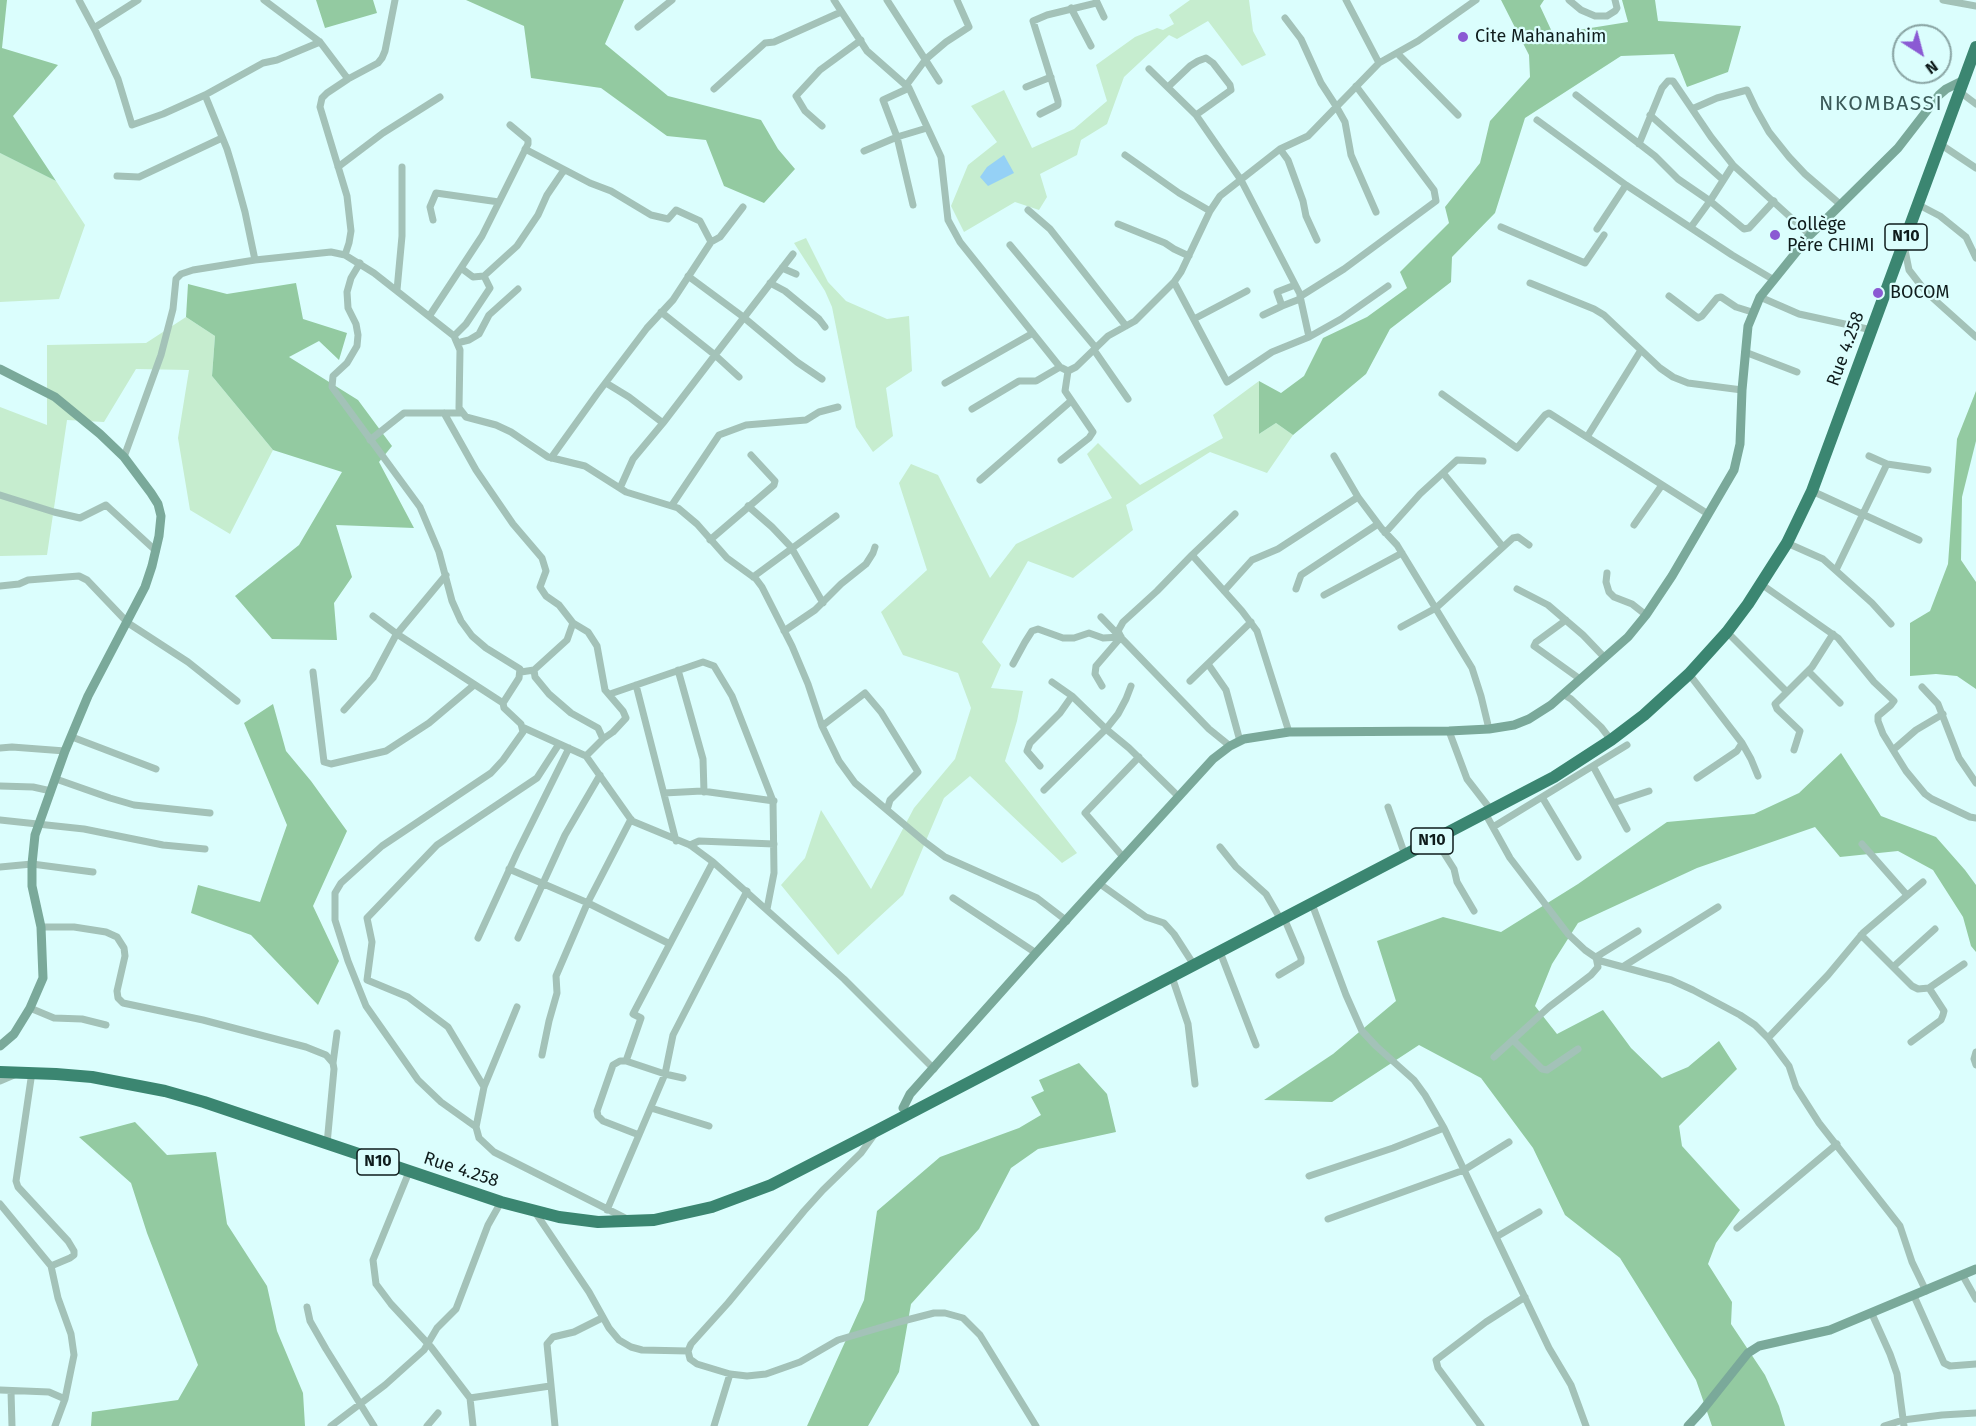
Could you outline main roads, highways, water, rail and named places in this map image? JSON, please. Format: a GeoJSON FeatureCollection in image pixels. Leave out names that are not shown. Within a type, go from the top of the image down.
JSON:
{"type":"FeatureCollection","features":[{"type":"Feature","properties":{"kind":"highway","name":"Rue 4.258"},"geometry":{"type":"LineString","coordinates":[[0,1072],[92,1077],[165,1091],[501,1202],[535,1212],[578,1220],[615,1222],[677,1216],[745,1196],[798,1172],[876,1131],[902,1113],[1220,952],[1562,772],[1644,715],[1689,674],[1727,632],[1761,584],[1786,543],[1812,491],[1976,47]]}},
{"type":"Feature","properties":{"kind":"main road"},"geometry":{"type":"LineString","coordinates":[[902,1113],[909,1094],[1213,759],[1230,746],[1258,736],[1289,732],[1449,731],[1514,725],[1551,705],[1628,637],[1672,576],[1734,470],[1740,444],[1748,326],[1760,297],[1809,235],[1898,148],[1939,95],[1964,80]]}},
{"type":"Feature","properties":{"kind":"main road"},"geometry":{"type":"LineString","coordinates":[[0,369],[55,397],[100,434],[124,457],[158,504],[161,516],[156,551],[144,587],[128,623],[105,661],[88,696],[65,751],[35,835],[32,886],[40,927],[43,978],[30,1008],[14,1035],[0,1046]]}},
{"type":"Feature","properties":{"kind":"main road"},"geometry":{"type":"LineString","coordinates":[[1688,1426],[1753,1349],[1830,1330],[1976,1269]]}},
{"type":"Feature","properties":{"kind":"water"},"geometry":{"type":"Polygon","coordinates":[[[1004,155],[1014,173],[988,186],[980,177],[987,167],[1004,155]]]}},
{"type":"Feature","properties":{"kind":"place","name":"Cite Mahanahim"},"geometry":{"type":"Point","coordinates":[1463,37]}},
{"type":"Feature","properties":{"kind":"place","name":"Collège Père CHIMI"},"geometry":{"type":"Point","coordinates":[1775,235]}},
{"type":"Feature","properties":{"kind":"place","name":"BOCOM"},"geometry":{"type":"Point","coordinates":[1878,293]}},
{"type":"Feature","properties":{"kind":"district","name":"NKOMBASSI"},"geometry":{"type":"Point","coordinates":[1881,104]}}]}
